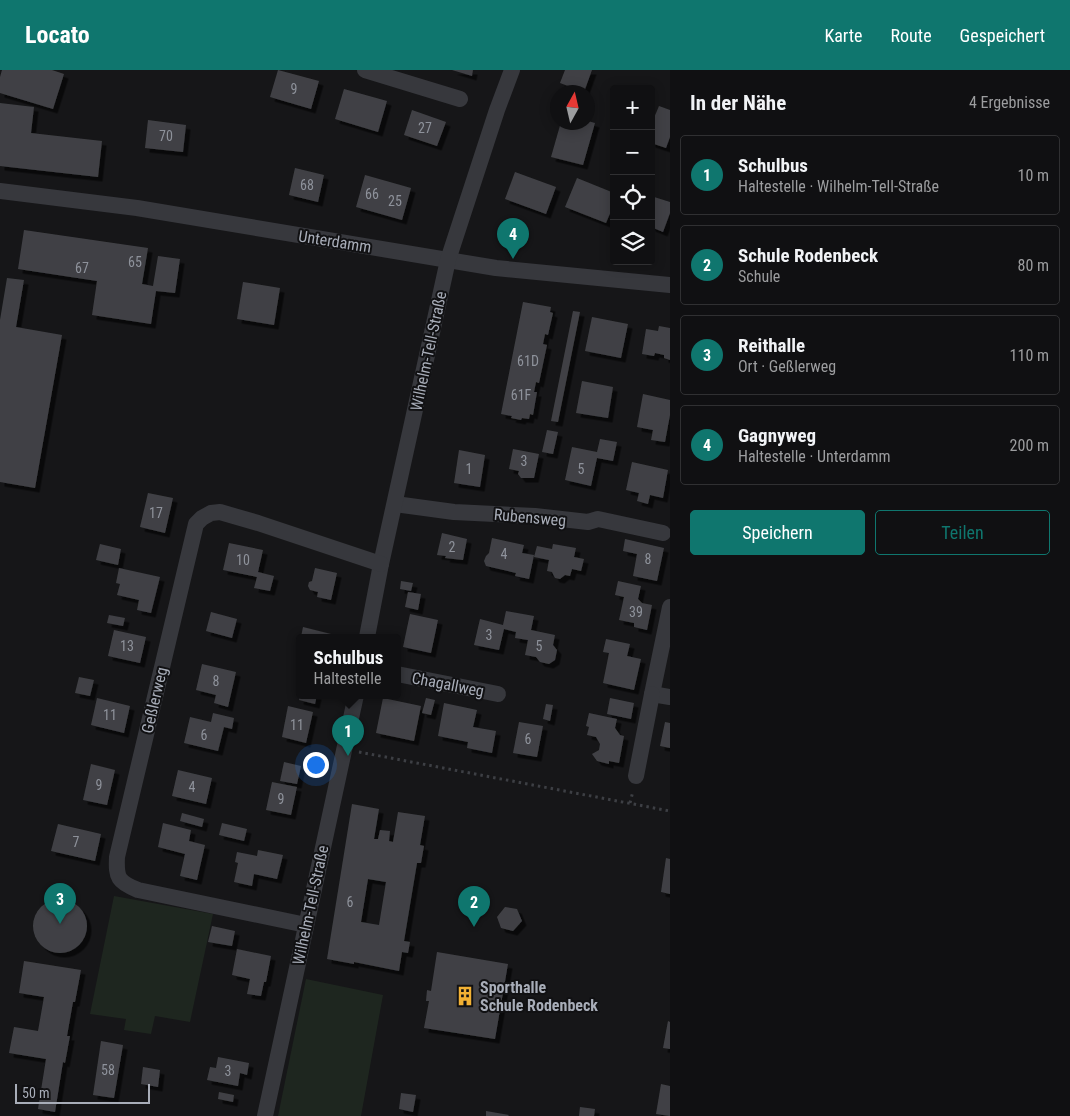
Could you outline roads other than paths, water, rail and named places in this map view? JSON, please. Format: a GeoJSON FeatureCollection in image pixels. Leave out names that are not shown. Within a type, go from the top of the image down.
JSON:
{"type":"FeatureCollection","features":[{"type":"Feature","properties":{"kind":"street"},"geometry":{"type":"LineString","coordinates":[[365,70],[460,99]]}},
{"type":"Feature","properties":{"kind":"street","name":"Wilhelm-Tell-Straße"},"geometry":{"type":"LineString","coordinates":[[368,634],[381,564],[448,260],[512,70]]}},
{"type":"Feature","properties":{"kind":"street","name":"Unterdamm"},"geometry":{"type":"LineString","coordinates":[[0,191],[137,208],[496,268],[670,285]]}},
{"type":"Feature","properties":{"kind":"street","name":"Rubensweg"},"geometry":{"type":"LineString","coordinates":[[395,504],[454,512],[536,516],[588,522],[598,519],[663,533]]}},
{"type":"Feature","properties":{"kind":"street","name":"Geßlerweg"},"geometry":{"type":"LineString","coordinates":[[306,925],[138,890],[127,886],[119,880],[116,872],[117,857],[196,524],[211,513],[220,512],[381,564]]}},
{"type":"Feature","properties":{"kind":"street"},"geometry":{"type":"LineString","coordinates":[[636,776],[670,607]]}},
{"type":"Feature","properties":{"kind":"street","name":"Chagallweg"},"geometry":{"type":"LineString","coordinates":[[401,675],[498,694]]}},
{"type":"Feature","properties":{"kind":"street"},"geometry":{"type":"LineString","coordinates":[[652,694],[670,697]]}},
{"type":"Feature","properties":{"kind":"street","name":"Wilhelm-Tell-Straße"},"geometry":{"type":"LineString","coordinates":[[265,1116],[355,699]]}},
{"type":"Feature","properties":{"kind":"place","name":"Gagnyweg"},"geometry":{"type":"Point","coordinates":[513,259]}},
{"type":"Feature","properties":{"kind":"place","name":"Schulbus"},"geometry":{"type":"Point","coordinates":[348,756]}},
{"type":"Feature","properties":{"kind":"place","name":"Reithalle"},"geometry":{"type":"Point","coordinates":[60,924]}},
{"type":"Feature","properties":{"kind":"place","name":"Schule Rodenbeck"},"geometry":{"type":"Point","coordinates":[474,927]}},
{"type":"Feature","properties":{"kind":"place","name":"Sporthalle Schule Rodenbeck"},"geometry":{"type":"Point","coordinates":[465,996]}}]}
